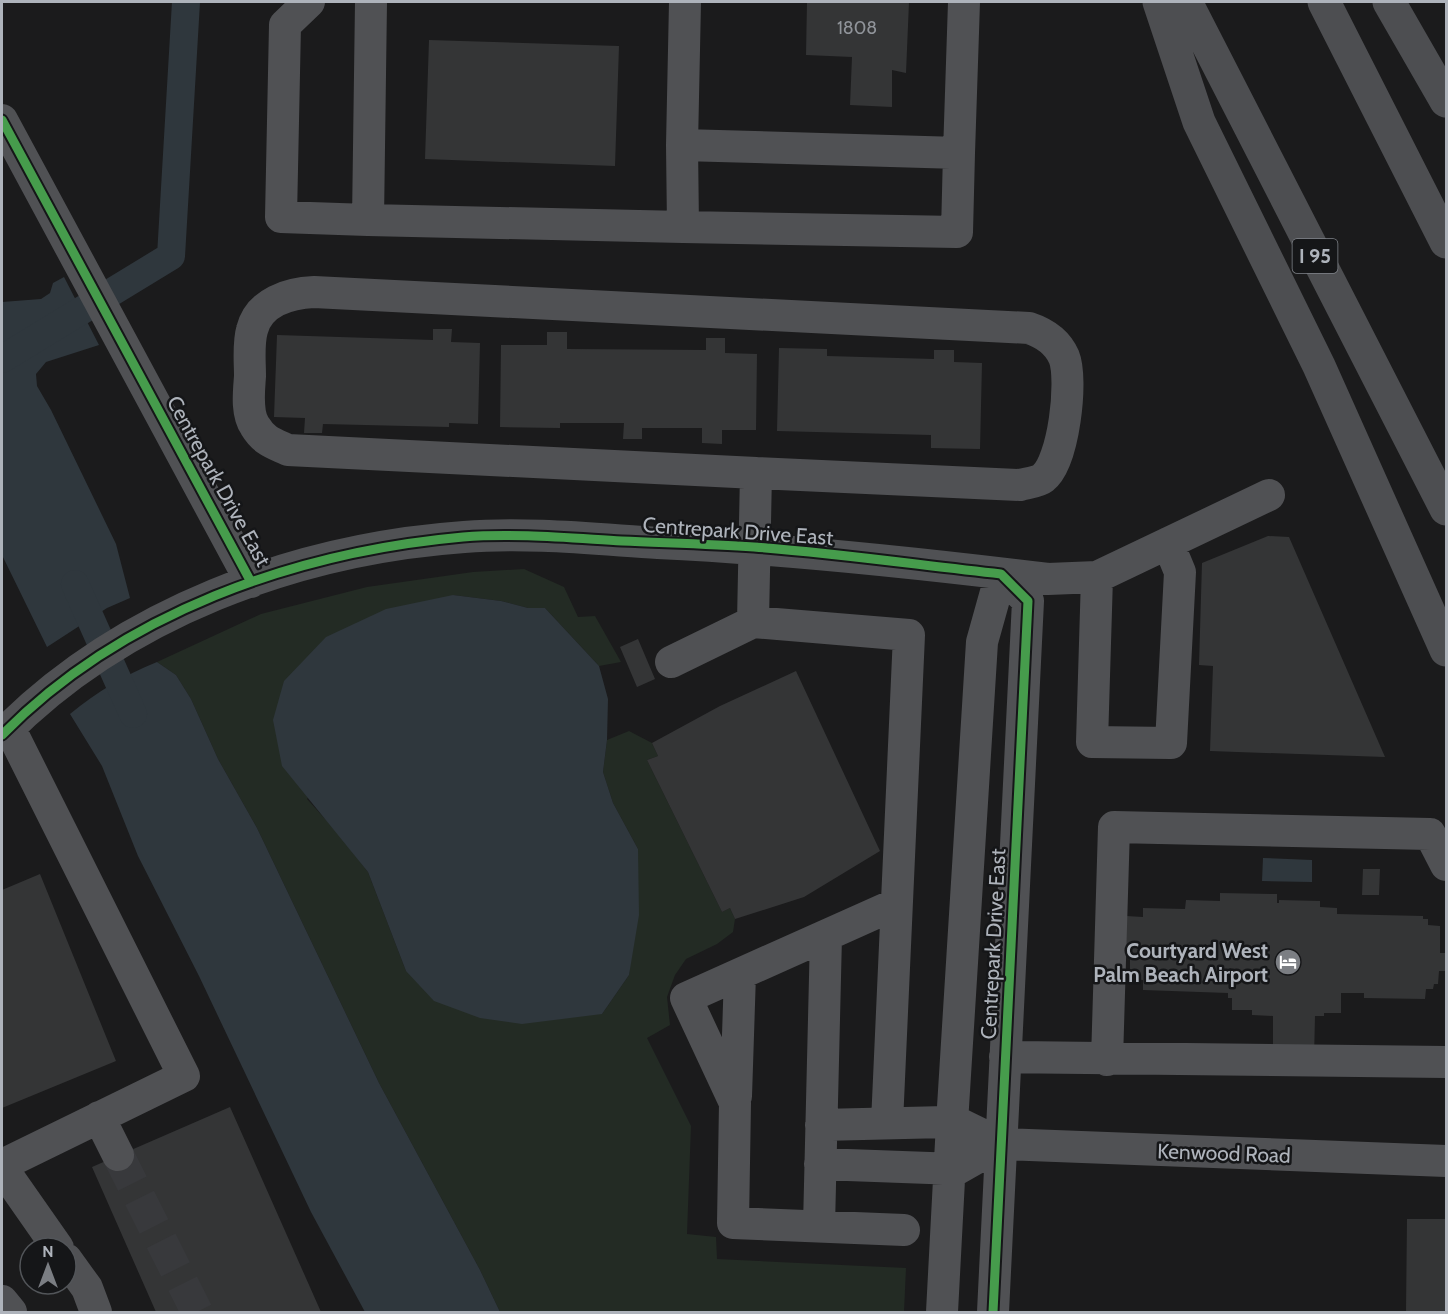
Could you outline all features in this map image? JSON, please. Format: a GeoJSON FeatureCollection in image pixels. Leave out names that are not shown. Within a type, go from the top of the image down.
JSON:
{"type":"FeatureCollection","features":[{"type":"Feature","properties":{"kind":"highway"},"geometry":{"type":"LineString","coordinates":[[1159,2],[1199,122],[1319,366],[1446,650]]}},
{"type":"Feature","properties":{"kind":"highway","name":"I 95"},"geometry":{"type":"LineString","coordinates":[[1186,2],[1446,509]]}},
{"type":"Feature","properties":{"kind":"highway"},"geometry":{"type":"LineString","coordinates":[[1324,2],[1446,242]]}},
{"type":"Feature","properties":{"kind":"highway"},"geometry":{"type":"LineString","coordinates":[[1389,2],[1446,101]]}},
{"type":"Feature","properties":{"kind":"street"},"geometry":{"type":"LineString","coordinates":[[309,2],[285,25],[281,217],[957,232],[964,2]]}},
{"type":"Feature","properties":{"kind":"street"},"geometry":{"type":"LineString","coordinates":[[368,220],[371,2]]}},
{"type":"Feature","properties":{"kind":"street"},"geometry":{"type":"LineString","coordinates":[[683,227],[685,2]]}},
{"type":"Feature","properties":{"kind":"street","name":"Centrepark Drive East"},"geometry":{"type":"LineString","coordinates":[[2,120],[251,582],[314,561],[389,545],[466,537],[517,536],[754,547],[1000,574],[1028,601],[993,1312]]}},
{"type":"Feature","properties":{"kind":"street"},"geometry":{"type":"LineString","coordinates":[[682,145],[959,153]]}},
{"type":"Feature","properties":{"kind":"street"},"geometry":{"type":"LineString","coordinates":[[314,291],[1029,328],[1043,333],[1055,342],[1063,354],[1068,368],[1068,383],[1063,438],[1055,460],[1043,478],[1020,485],[756,472],[288,450],[266,441],[253,424],[249,401],[252,329],[261,313],[276,300],[294,292],[314,291]]}},
{"type":"Feature","properties":{"kind":"street"},"geometry":{"type":"LineString","coordinates":[[753,622],[756,472]]}},
{"type":"Feature","properties":{"kind":"street"},"geometry":{"type":"LineString","coordinates":[[1000,574],[1048,579],[1097,577],[1269,495]]}},
{"type":"Feature","properties":{"kind":"street"},"geometry":{"type":"LineString","coordinates":[[1097,577],[1092,742],[1171,743],[1180,572],[1168,543]]}},
{"type":"Feature","properties":{"kind":"street","name":"Centrepark Drive East"},"geometry":{"type":"LineString","coordinates":[[942,1312],[982,642],[1000,574]]}},
{"type":"Feature","properties":{"kind":"street"},"geometry":{"type":"LineString","coordinates":[[50,1236],[2,1166],[184,1076],[12,724],[102,654],[166,617],[251,582]]}},
{"type":"Feature","properties":{"kind":"street"},"geometry":{"type":"LineString","coordinates":[[671,662],[753,622],[909,635],[887,1123]]}},
{"type":"Feature","properties":{"kind":"street"},"geometry":{"type":"LineString","coordinates":[[1107,1060],[1113,827],[1430,834],[1446,865]]}},
{"type":"Feature","properties":{"kind":"street"},"geometry":{"type":"LineString","coordinates":[[735,1103],[686,998],[896,904]]}},
{"type":"Feature","properties":{"kind":"street"},"geometry":{"type":"LineString","coordinates":[[819,1226],[826,936]]}},
{"type":"Feature","properties":{"kind":"street"},"geometry":{"type":"LineString","coordinates":[[740,974],[733,1223],[904,1230]]}},
{"type":"Feature","properties":{"kind":"street"},"geometry":{"type":"LineString","coordinates":[[1005,1057],[1107,1060],[1446,1062]]}},
{"type":"Feature","properties":{"kind":"street"},"geometry":{"type":"LineString","coordinates":[[99,1117],[118,1155]]}},
{"type":"Feature","properties":{"kind":"street"},"geometry":{"type":"LineString","coordinates":[[821,1125],[952,1123],[962,1125],[1001,1144]]}},
{"type":"Feature","properties":{"kind":"street"},"geometry":{"type":"LineString","coordinates":[[820,1164],[951,1170],[957,1169],[1001,1144]]}},
{"type":"Feature","properties":{"kind":"street","name":"Kenwood Road"},"geometry":{"type":"LineString","coordinates":[[1001,1144],[1446,1161]]}},
{"type":"Feature","properties":{"kind":"street"},"geometry":{"type":"LineString","coordinates":[[78,1276],[87,1288],[96,1312]]}},
{"type":"Feature","properties":{"kind":"street"},"geometry":{"type":"LineString","coordinates":[[2,1301],[11,1312]]}},
{"type":"Feature","properties":{"kind":"shaded area"},"geometry":{"type":"Polygon","coordinates":[[[64,277],[99,345],[46,362],[36,374],[37,386],[116,544],[130,598],[107,608],[47,647],[2,555],[2,302],[41,299],[50,293],[53,283],[64,277]]]}},
{"type":"Feature","properties":{"kind":"shaded area"},"geometry":{"type":"Polygon","coordinates":[[[524,569],[564,587],[578,617],[595,616],[621,662],[599,666],[545,608],[528,608],[501,601],[453,595],[307,799],[337,832],[368,872],[406,971],[602,1014],[629,975],[638,849],[613,803],[603,772],[607,740],[629,731],[652,743],[658,756],[647,760],[722,912],[730,908],[735,919],[733,932],[717,944],[686,959],[675,975],[667,997],[670,1025],[647,1038],[691,1126],[687,1234],[716,1237],[717,1259],[906,1268],[904,1312],[500,1312],[480,1270],[379,1083],[257,828],[218,759],[191,699],[176,675],[157,662],[261,614],[367,587],[473,572],[524,569]]]}},
{"type":"Feature","properties":{"kind":"shaded area"},"geometry":{"type":"Polygon","coordinates":[[[453,595],[501,601],[528,608],[545,608],[599,666],[608,699],[607,740],[603,772],[613,803],[638,849],[639,915],[629,975],[602,1014],[522,1024],[480,1018],[434,1001],[406,971],[368,872],[282,766],[273,720],[284,681],[326,637],[386,609],[453,595]]]}},
{"type":"Feature","properties":{"kind":"shaded area"},"geometry":{"type":"Polygon","coordinates":[[[157,662],[176,675],[191,699],[218,759],[257,828],[379,1083],[480,1270],[500,1312],[365,1312],[311,1212],[199,976],[138,856],[102,766],[70,714],[111,685],[157,662]]]}},
{"type":"Feature","properties":{"kind":"shaded area"},"geometry":{"type":"Polygon","coordinates":[[[1263,858],[1312,860],[1312,882],[1262,881],[1263,858]]]}},
{"type":"Feature","properties":{"kind":"building"},"geometry":{"type":"Polygon","coordinates":[[[807,2],[909,2],[906,73],[892,70],[892,107],[850,105],[852,57],[806,55],[807,2]]]}},
{"type":"Feature","properties":{"kind":"building"},"geometry":{"type":"Polygon","coordinates":[[[429,40],[619,46],[615,166],[425,159],[429,40]]]}},
{"type":"Feature","properties":{"kind":"building"},"geometry":{"type":"Polygon","coordinates":[[[433,329],[452,329],[451,342],[480,343],[478,424],[449,423],[449,427],[323,424],[322,433],[304,433],[305,418],[274,417],[277,335],[433,340],[433,329]]]}},
{"type":"Feature","properties":{"kind":"building"},"geometry":{"type":"Polygon","coordinates":[[[547,332],[567,332],[567,349],[706,350],[706,338],[725,338],[725,353],[757,354],[756,430],[722,430],[722,444],[702,443],[702,428],[642,428],[642,439],[623,439],[624,423],[560,423],[560,428],[500,427],[501,345],[547,345],[547,332]]]}},
{"type":"Feature","properties":{"kind":"building"},"geometry":{"type":"Polygon","coordinates":[[[779,348],[827,349],[827,356],[934,359],[934,350],[954,350],[954,362],[982,363],[980,449],[931,448],[931,435],[777,431],[779,348]]]}},
{"type":"Feature","properties":{"kind":"building"},"geometry":{"type":"Polygon","coordinates":[[[1268,536],[1289,537],[1385,757],[1210,751],[1213,666],[1199,665],[1202,563],[1268,536]]]}},
{"type":"Feature","properties":{"kind":"building"},"geometry":{"type":"Polygon","coordinates":[[[638,639],[655,679],[637,687],[620,647],[638,639]]]}},
{"type":"Feature","properties":{"kind":"building"},"geometry":{"type":"Polygon","coordinates":[[[796,671],[880,851],[804,897],[735,919],[730,908],[722,912],[647,760],[658,756],[652,743],[720,706],[796,671]]]}},
{"type":"Feature","properties":{"kind":"building"},"geometry":{"type":"Polygon","coordinates":[[[1363,869],[1380,869],[1379,895],[1362,895],[1363,869]]]}},
{"type":"Feature","properties":{"kind":"building"},"geometry":{"type":"Polygon","coordinates":[[[40,874],[116,1061],[2,1108],[2,890],[40,874]]]}},
{"type":"Feature","properties":{"kind":"building","name":"Courtyard West Palm Beach Airport"},"geometry":{"type":"Polygon","coordinates":[[[1220,893],[1277,894],[1277,903],[1279,900],[1320,901],[1320,907],[1337,908],[1337,914],[1423,916],[1423,919],[1428,919],[1428,925],[1440,926],[1440,953],[1446,953],[1445,971],[1439,971],[1438,984],[1434,984],[1433,989],[1426,989],[1425,999],[1364,998],[1364,993],[1341,993],[1341,1013],[1324,1013],[1324,1016],[1315,1016],[1314,1059],[1273,1058],[1273,1016],[1252,1015],[1252,1010],[1232,1010],[1232,998],[1228,998],[1228,993],[1143,990],[1143,980],[1130,979],[1130,949],[1125,949],[1126,916],[1143,917],[1143,908],[1185,909],[1186,900],[1220,901],[1220,893]]]}},
{"type":"Feature","properties":{"kind":"building"},"geometry":{"type":"Polygon","coordinates":[[[230,1107],[321,1312],[156,1312],[92,1167],[230,1107]]]}},
{"type":"Feature","properties":{"kind":"building"},"geometry":{"type":"Polygon","coordinates":[[[1407,1219],[1446,1219],[1446,1312],[1406,1312],[1407,1219]]]}},
{"type":"Feature","properties":{"kind":"waterway"},"geometry":{"type":"LineString","coordinates":[[2,359],[171,256],[186,2]]}},
{"type":"Feature","properties":{"kind":"waterway"},"geometry":{"type":"LineString","coordinates":[[75,584],[133,714]]}},
{"type":"Feature","properties":{"kind":"tunnel"},"geometry":{"type":"LineString","coordinates":[[118,1155],[197,1312]]}},
{"type":"Feature","properties":{"kind":"cycle path"},"geometry":{"type":"LineString","coordinates":[[2,120],[251,582]]}},
{"type":"Feature","properties":{"kind":"cycle path"},"geometry":{"type":"LineString","coordinates":[[2,735],[49,692],[101,655],[156,623],[214,596],[275,574],[337,557],[400,545],[463,537],[542,536],[738,546],[1001,574],[1028,601],[993,1312]]}},
{"type":"Feature","properties":{"kind":"place","name":"Courtyard West Palm Beach Airport"},"geometry":{"type":"Point","coordinates":[1288,962]}}]}
